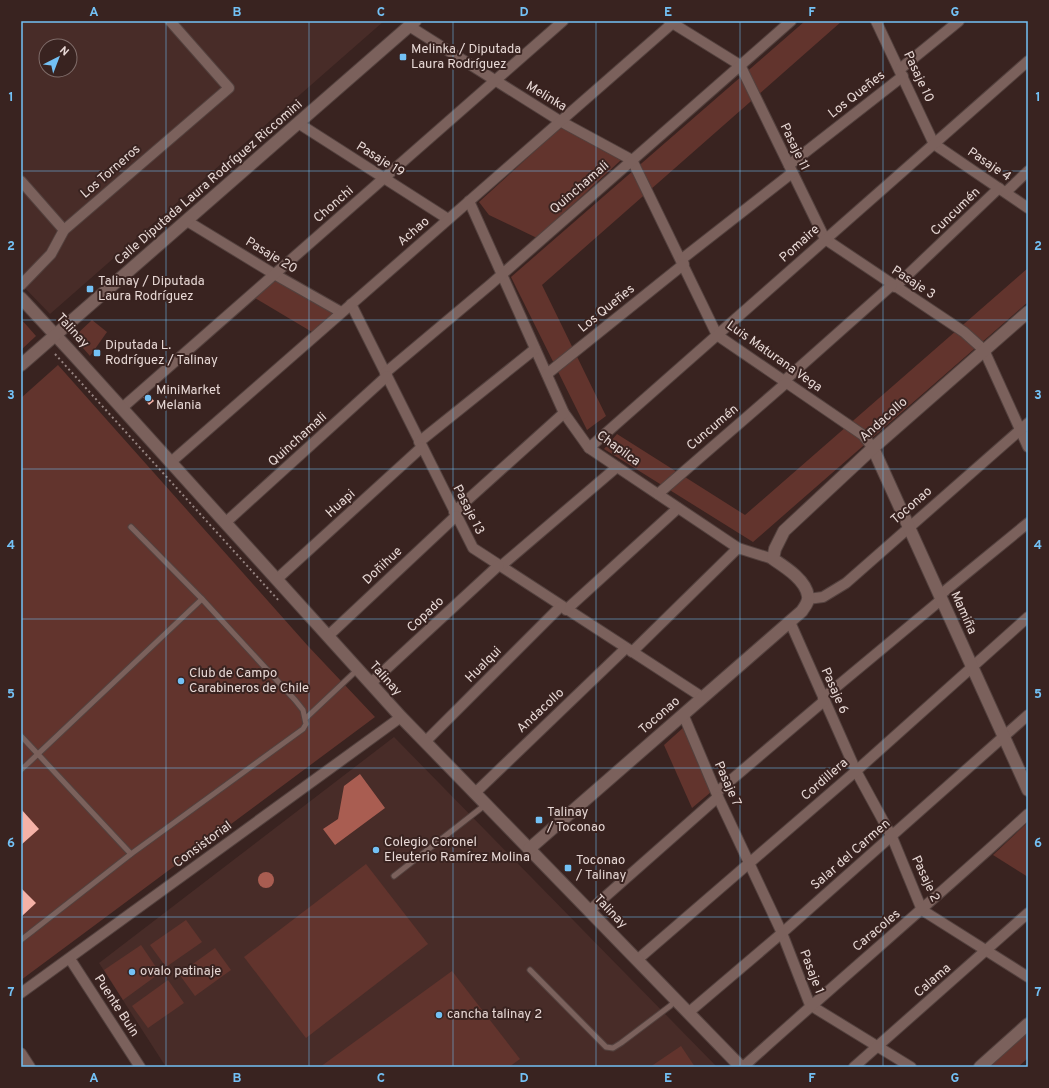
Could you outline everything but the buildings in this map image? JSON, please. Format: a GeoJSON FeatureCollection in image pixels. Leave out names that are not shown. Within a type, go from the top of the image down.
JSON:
{"type":"FeatureCollection","features":[{"type":"Feature","properties":{"kind":"street","name":"Los Torneros"},"geometry":{"type":"LineString","coordinates":[[21,286],[51,254],[64,230],[229,88],[170,21]]}},
{"type":"Feature","properties":{"kind":"street","name":"Chonchi"},"geometry":{"type":"LineString","coordinates":[[122,408],[563,21]]}},
{"type":"Feature","properties":{"kind":"street","name":"Quinchamali"},"geometry":{"type":"LineString","coordinates":[[226,522],[386,375],[791,21]]}},
{"type":"Feature","properties":{"kind":"street","name":"Pasaje 10"},"geometry":{"type":"LineString","coordinates":[[876,21],[934,144]]}},
{"type":"Feature","properties":{"kind":"street","name":"Los Queñes"},"geometry":{"type":"LineString","coordinates":[[547,374],[683,262],[959,21]]}},
{"type":"Feature","properties":{"kind":"street"},"geometry":{"type":"LineString","coordinates":[[672,22],[740,65]]}},
{"type":"Feature","properties":{"kind":"street","name":"Achao"},"geometry":{"type":"LineString","coordinates":[[171,462],[672,22]]}},
{"type":"Feature","properties":{"kind":"street","name":"Melinka"},"geometry":{"type":"LineString","coordinates":[[412,24],[494,80],[560,121],[632,160]]}},
{"type":"Feature","properties":{"kind":"street","name":"Calle Diputada Laura Rodríguez Riccomini"},"geometry":{"type":"LineString","coordinates":[[21,365],[412,24]]}},
{"type":"Feature","properties":{"kind":"street","name":"Pomaire"},"geometry":{"type":"LineString","coordinates":[[589,448],[1028,60]]}},
{"type":"Feature","properties":{"kind":"street","name":"Pasaje 11"},"geometry":{"type":"LineString","coordinates":[[740,65],[825,239]]}},
{"type":"Feature","properties":{"kind":"street","name":"Pasaje 19"},"geometry":{"type":"LineString","coordinates":[[298,123],[385,177],[448,219]]}},
{"type":"Feature","properties":{"kind":"street","name":"Pasaje 4"},"geometry":{"type":"LineString","coordinates":[[934,144],[1028,208]]}},
{"type":"Feature","properties":{"kind":"street","name":"Luis Maturana Vega"},"geometry":{"type":"LineString","coordinates":[[632,160],[683,262],[717,335],[863,434],[873,448]]}},
{"type":"Feature","properties":{"kind":"street","name":"Cuncumén"},"geometry":{"type":"LineString","coordinates":[[658,494],[1002,190],[1028,171]]}},
{"type":"Feature","properties":{"kind":"street"},"geometry":{"type":"LineString","coordinates":[[21,181],[64,230]]}},
{"type":"Feature","properties":{"kind":"street","name":"Chapilca"},"geometry":{"type":"LineString","coordinates":[[469,201],[564,413],[589,448],[738,548],[773,559],[800,581],[808,596],[808,601]]}},
{"type":"Feature","properties":{"kind":"street","name":"Pasaje 20"},"geometry":{"type":"LineString","coordinates":[[187,221],[274,274],[342,312]]}},
{"type":"Feature","properties":{"kind":"street","name":"Pasaje 3"},"geometry":{"type":"LineString","coordinates":[[825,239],[964,332],[984,350]]}},
{"type":"Feature","properties":{"kind":"street","name":"Talinay"},"geometry":{"type":"LineString","coordinates":[[21,298],[226,522],[401,717],[742,1067]]}},
{"type":"Feature","properties":{"kind":"street","name":"Pasaje 13"},"geometry":{"type":"LineString","coordinates":[[351,304],[473,548],[702,697]]}},
{"type":"Feature","properties":{"kind":"street","name":"Andacollo"},"geometry":{"type":"LineString","coordinates":[[773,559],[779,539],[791,523],[873,448],[1028,312]]}},
{"type":"Feature","properties":{"kind":"street","name":"Huapi"},"geometry":{"type":"LineString","coordinates":[[277,579],[421,444],[535,349]]}},
{"type":"Feature","properties":{"kind":"street"},"geometry":{"type":"LineString","coordinates":[[984,350],[1024,427],[1028,447]]}},
{"type":"Feature","properties":{"kind":"street","name":"Doñihue"},"geometry":{"type":"LineString","coordinates":[[328,636],[455,514],[564,413]]}},
{"type":"Feature","properties":{"kind":"street","name":"Toconao"},"geometry":{"type":"LineString","coordinates":[[529,849],[790,622],[808,601],[823,597],[846,583],[1024,427]]}},
{"type":"Feature","properties":{"kind":"street","name":"Mamiña"},"geometry":{"type":"LineString","coordinates":[[873,448],[1028,790]]}},
{"type":"Feature","properties":{"kind":"street","name":"Copado"},"geometry":{"type":"LineString","coordinates":[[371,684],[500,566],[617,467]]}},
{"type":"Feature","properties":{"kind":"street","name":"Hualqui"},"geometry":{"type":"LineString","coordinates":[[425,742],[564,608],[678,508]]}},
{"type":"Feature","properties":{"kind":"street"},"geometry":{"type":"LineString","coordinates":[[589,911],[823,699],[1028,523]]}},
{"type":"Feature","properties":{"kind":"street","name":"Andacollo"},"geometry":{"type":"LineString","coordinates":[[475,793],[738,548]]}},
{"type":"Feature","properties":{"kind":"street","name":"Cordillera"},"geometry":{"type":"LineString","coordinates":[[637,960],[856,771],[1028,617]]}},
{"type":"Feature","properties":{"kind":"street","name":"Pasaje 6"},"geometry":{"type":"LineString","coordinates":[[790,622],[856,771]]}},
{"type":"Feature","properties":{"kind":"street","name":"Pasaje 7"},"geometry":{"type":"LineString","coordinates":[[683,714],[749,863]]}},
{"type":"Feature","properties":{"kind":"street","name":"Salar del Carmen"},"geometry":{"type":"LineString","coordinates":[[688,1013],[892,837],[1028,715]]}},
{"type":"Feature","properties":{"kind":"street","name":"Consistorial"},"geometry":{"type":"LineString","coordinates":[[21,993],[70,959],[401,717]]}},
{"type":"Feature","properties":{"kind":"street","name":"Pasaje 2"},"geometry":{"type":"LineString","coordinates":[[856,771],[892,837],[922,910],[1028,977]]}},
{"type":"Feature","properties":{"kind":"street","name":"Caracoles"},"geometry":{"type":"LineString","coordinates":[[742,1067],[810,1005],[922,910],[1028,814]]}},
{"type":"Feature","properties":{"kind":"street","name":"Pasaje 1"},"geometry":{"type":"LineString","coordinates":[[749,863],[782,933],[810,1005],[911,1067]]}},
{"type":"Feature","properties":{"kind":"street","name":"Calama"},"geometry":{"type":"LineString","coordinates":[[854,1067],[1028,914]]}},
{"type":"Feature","properties":{"kind":"street","name":"Puente Buin"},"geometry":{"type":"LineString","coordinates":[[70,959],[140,1067]]}},
{"type":"Feature","properties":{"kind":"street"},"geometry":{"type":"LineString","coordinates":[[980,1067],[1028,1024]]}},
{"type":"Feature","properties":{"kind":"street"},"geometry":{"type":"LineString","coordinates":[[21,1053],[30,1067]]}},
{"type":"Feature","properties":{"kind":"lane"},"geometry":{"type":"LineString","coordinates":[[21,940],[131,854],[303,729],[306,724],[306,718],[303,710],[295,700],[202,599],[131,528]]}},
{"type":"Feature","properties":{"kind":"lane"},"geometry":{"type":"LineString","coordinates":[[21,770],[202,599]]}},
{"type":"Feature","properties":{"kind":"lane"},"geometry":{"type":"LineString","coordinates":[[306,718],[358,669]]}},
{"type":"Feature","properties":{"kind":"lane"},"geometry":{"type":"LineString","coordinates":[[21,736],[131,854]]}},
{"type":"Feature","properties":{"kind":"lane"},"geometry":{"type":"LineString","coordinates":[[394,876],[486,804]]}},
{"type":"Feature","properties":{"kind":"lane"},"geometry":{"type":"LineString","coordinates":[[530,970],[606,1047],[613,1048],[621,1043],[676,1000]]}},
{"type":"Feature","properties":{"kind":"shaded area"},"geometry":{"type":"Polygon","coordinates":[[[21,21],[384,21],[50,314],[21,284],[21,21]]]}},
{"type":"Feature","properties":{"kind":"shaded area"},"geometry":{"type":"Polygon","coordinates":[[[805,21],[842,21],[542,285],[606,416],[587,430],[511,277],[805,21]]]}},
{"type":"Feature","properties":{"kind":"shaded area"},"geometry":{"type":"Polygon","coordinates":[[[561,127],[621,160],[537,238],[489,215],[479,202],[561,127]]]}},
{"type":"Feature","properties":{"kind":"shaded area"},"geometry":{"type":"Polygon","coordinates":[[[1028,268],[1028,302],[753,542],[604,449],[617,434],[745,515],[1028,268]]]}},
{"type":"Feature","properties":{"kind":"shaded area"},"geometry":{"type":"Polygon","coordinates":[[[275,279],[335,312],[312,332],[255,298],[275,279]]]}},
{"type":"Feature","properties":{"kind":"shaded area"},"geometry":{"type":"Polygon","coordinates":[[[21,319],[36,336],[21,350],[21,319]]]}},
{"type":"Feature","properties":{"kind":"shaded area"},"geometry":{"type":"Polygon","coordinates":[[[92,320],[107,332],[90,356],[76,340],[77,334],[92,320]]]}},
{"type":"Feature","properties":{"kind":"shaded area","name":"Club de Campo Carabineros de Chile"},"geometry":{"type":"Polygon","coordinates":[[[58,365],[308,646],[375,717],[21,980],[21,398],[58,365]]]}},
{"type":"Feature","properties":{"kind":"shaded area"},"geometry":{"type":"Polygon","coordinates":[[[684,727],[711,792],[692,808],[664,745],[684,727]]]}},
{"type":"Feature","properties":{"kind":"shaded area","name":"Colegio Coronel Eleuterio Ramírez Molina"},"geometry":{"type":"Polygon","coordinates":[[[394,737],[717,1067],[166,1067],[99,963],[394,737]]]}},
{"type":"Feature","properties":{"kind":"shaded area"},"geometry":{"type":"Polygon","coordinates":[[[360,774],[385,808],[335,845],[323,829],[338,819],[344,786],[360,774]]]}},
{"type":"Feature","properties":{"kind":"shaded area"},"geometry":{"type":"Polygon","coordinates":[[[1028,822],[1028,877],[993,855],[1028,822]]]}},
{"type":"Feature","properties":{"kind":"shaded area"},"geometry":{"type":"Polygon","coordinates":[[[366,864],[428,944],[306,1038],[244,957],[366,864]]]}},
{"type":"Feature","properties":{"kind":"shaded area"},"geometry":{"type":"Polygon","coordinates":[[[263,872],[269,872],[274,877],[272,886],[269,888],[263,888],[258,883],[258,877],[263,872]]]}},
{"type":"Feature","properties":{"kind":"shaded area"},"geometry":{"type":"Polygon","coordinates":[[[186,920],[202,942],[166,967],[150,945],[186,920]]]}},
{"type":"Feature","properties":{"kind":"shaded area","name":"ovalo patinaje"},"geometry":{"type":"Polygon","coordinates":[[[141,945],[160,973],[123,1000],[104,970],[141,945]]]}},
{"type":"Feature","properties":{"kind":"shaded area"},"geometry":{"type":"Polygon","coordinates":[[[215,948],[231,970],[195,996],[179,974],[215,948]]]}},
{"type":"Feature","properties":{"kind":"shaded area","name":"cancha talinay 2"},"geometry":{"type":"Polygon","coordinates":[[[452,971],[520,1059],[509,1067],[320,1067],[452,971]]]}},
{"type":"Feature","properties":{"kind":"shaded area"},"geometry":{"type":"Polygon","coordinates":[[[168,980],[184,1003],[148,1028],[132,1006],[168,980]]]}},
{"type":"Feature","properties":{"kind":"shaded area"},"geometry":{"type":"Polygon","coordinates":[[[1028,1032],[1028,1058],[1018,1067],[987,1067],[1028,1032]]]}},
{"type":"Feature","properties":{"kind":"shaded area"},"geometry":{"type":"Polygon","coordinates":[[[681,1046],[695,1067],[650,1067],[681,1046]]]}},
{"type":"Feature","properties":{"kind":"place","name":"Melinka / Diputada Laura Rodríguez"},"geometry":{"type":"Point","coordinates":[403,57]}},
{"type":"Feature","properties":{"kind":"place","name":"Talinay / Diputada Laura Rodríguez"},"geometry":{"type":"Point","coordinates":[90,289]}},
{"type":"Feature","properties":{"kind":"place","name":"Diputada L. Rodríguez / Talinay"},"geometry":{"type":"Point","coordinates":[97,353]}},
{"type":"Feature","properties":{"kind":"place","name":"MiniMarket Melania"},"geometry":{"type":"Point","coordinates":[148,398]}},
{"type":"Feature","properties":{"kind":"place","name":"Club de Campo Carabineros de Chile"},"geometry":{"type":"Point","coordinates":[181,681]}},
{"type":"Feature","properties":{"kind":"place","name":"Talinay / Toconao"},"geometry":{"type":"Point","coordinates":[539,820]}},
{"type":"Feature","properties":{"kind":"place","name":"Colegio Coronel Eleuterio Ramírez Molina"},"geometry":{"type":"Point","coordinates":[376,850]}},
{"type":"Feature","properties":{"kind":"place","name":"Toconao / Talinay"},"geometry":{"type":"Point","coordinates":[568,868]}},
{"type":"Feature","properties":{"kind":"place","name":"ovalo patinaje"},"geometry":{"type":"Point","coordinates":[132,972]}},
{"type":"Feature","properties":{"kind":"place","name":"cancha talinay 2"},"geometry":{"type":"Point","coordinates":[439,1015]}}]}
